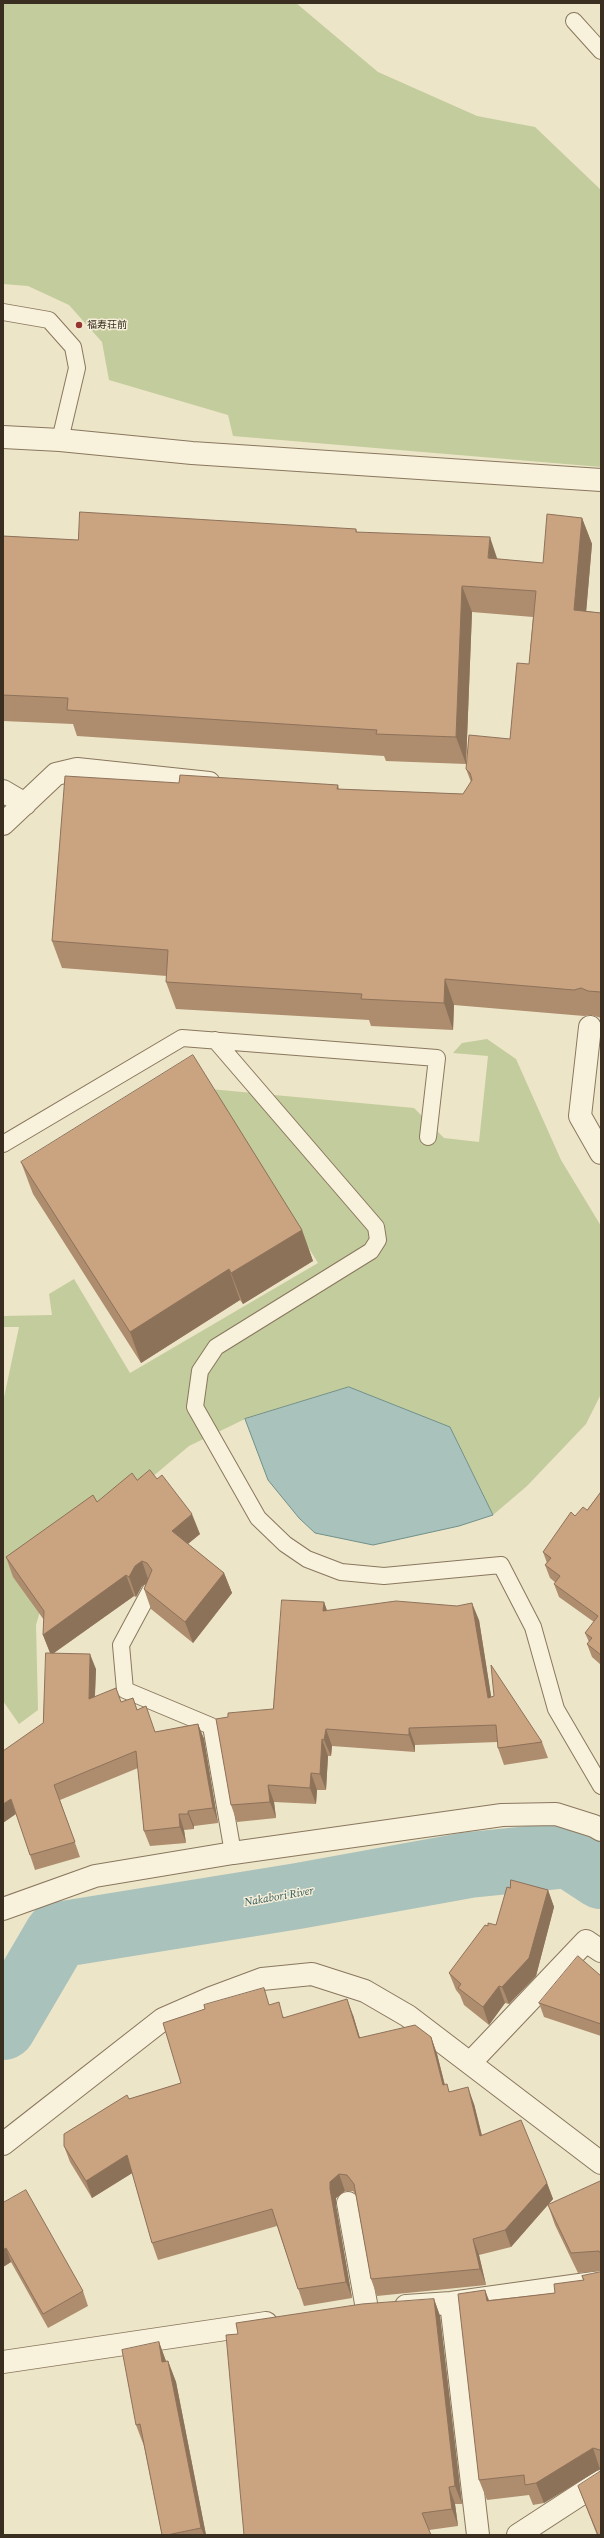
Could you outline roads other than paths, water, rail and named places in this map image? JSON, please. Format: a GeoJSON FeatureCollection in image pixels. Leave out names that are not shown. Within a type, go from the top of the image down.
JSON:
{"type":"FeatureCollection","features":[{"type":"Feature","properties":{"kind":"street"},"geometry":{"type":"LineString","coordinates":[[3,437],[60,440],[192,454],[601,480]]}},
{"type":"Feature","properties":{"kind":"street"},"geometry":{"type":"LineString","coordinates":[[3,824],[56,774],[77,769],[229,785]]}},
{"type":"Feature","properties":{"kind":"street"},"geometry":{"type":"LineString","coordinates":[[3,791],[25,804]]}},
{"type":"Feature","properties":{"kind":"street"},"geometry":{"type":"LineString","coordinates":[[590,1027],[580,1116],[601,1153]]}},
{"type":"Feature","properties":{"kind":"street"},"geometry":{"type":"LineString","coordinates":[[3,1909],[95,1876],[233,1853],[502,1815],[556,1814],[594,1826],[601,1830]]}},
{"type":"Feature","properties":{"kind":"street"},"geometry":{"type":"LineString","coordinates":[[470,2064],[586,1941],[601,1951]]}},
{"type":"Feature","properties":{"kind":"street"},"geometry":{"type":"LineString","coordinates":[[3,2144],[163,2019],[211,1998],[262,1980],[312,1974],[365,1991],[408,2016],[601,2163]]}},
{"type":"Feature","properties":{"kind":"street"},"geometry":{"type":"LineString","coordinates":[[348,2203],[366,2309]]}},
{"type":"Feature","properties":{"kind":"street"},"geometry":{"type":"LineString","coordinates":[[344,2312],[450,2303],[601,2282]]}},
{"type":"Feature","properties":{"kind":"street"},"geometry":{"type":"LineString","coordinates":[[450,2303],[478,2535]]}},
{"type":"Feature","properties":{"kind":"street"},"geometry":{"type":"LineString","coordinates":[[3,2362],[284,2321]]}},
{"type":"Feature","properties":{"kind":"street"},"geometry":{"type":"LineString","coordinates":[[518,2535],[601,2481]]}},
{"type":"Feature","properties":{"kind":"lane"},"geometry":{"type":"LineString","coordinates":[[574,21],[601,51]]}},
{"type":"Feature","properties":{"kind":"lane"},"geometry":{"type":"LineString","coordinates":[[3,312],[49,320],[73,347],[77,368],[60,440]]}},
{"type":"Feature","properties":{"kind":"lane"},"geometry":{"type":"LineString","coordinates":[[3,1144],[182,1038],[437,1058],[428,1137]]}},
{"type":"Feature","properties":{"kind":"lane"},"geometry":{"type":"LineString","coordinates":[[215,1040],[376,1227],[378,1240],[371,1251],[216,1347],[200,1371],[195,1407],[258,1518],[285,1544],[307,1559],[341,1572],[384,1576],[501,1565],[533,1627],[556,1709],[601,1786]]}},
{"type":"Feature","properties":{"kind":"lane"},"geometry":{"type":"LineString","coordinates":[[150,1591],[121,1645],[125,1690],[211,1726],[233,1853]]}},
{"type":"Feature","properties":{"kind":"water"},"geometry":{"type":"Polygon","coordinates":[[[349,1387],[450,1427],[493,1515],[459,1526],[373,1545],[315,1533],[299,1518],[268,1480],[245,1419],[349,1387]]]}},
{"type":"Feature","properties":{"kind":"waterway","name":"Nakabori River"},"geometry":{"type":"LineString","coordinates":[[3,2027],[57,1935],[298,1896],[469,1865],[569,1855],[601,1876]]}},
{"type":"Feature","properties":{"kind":"place","name":"福寿荘前"},"geometry":{"type":"Point","coordinates":[79,325]}}]}
